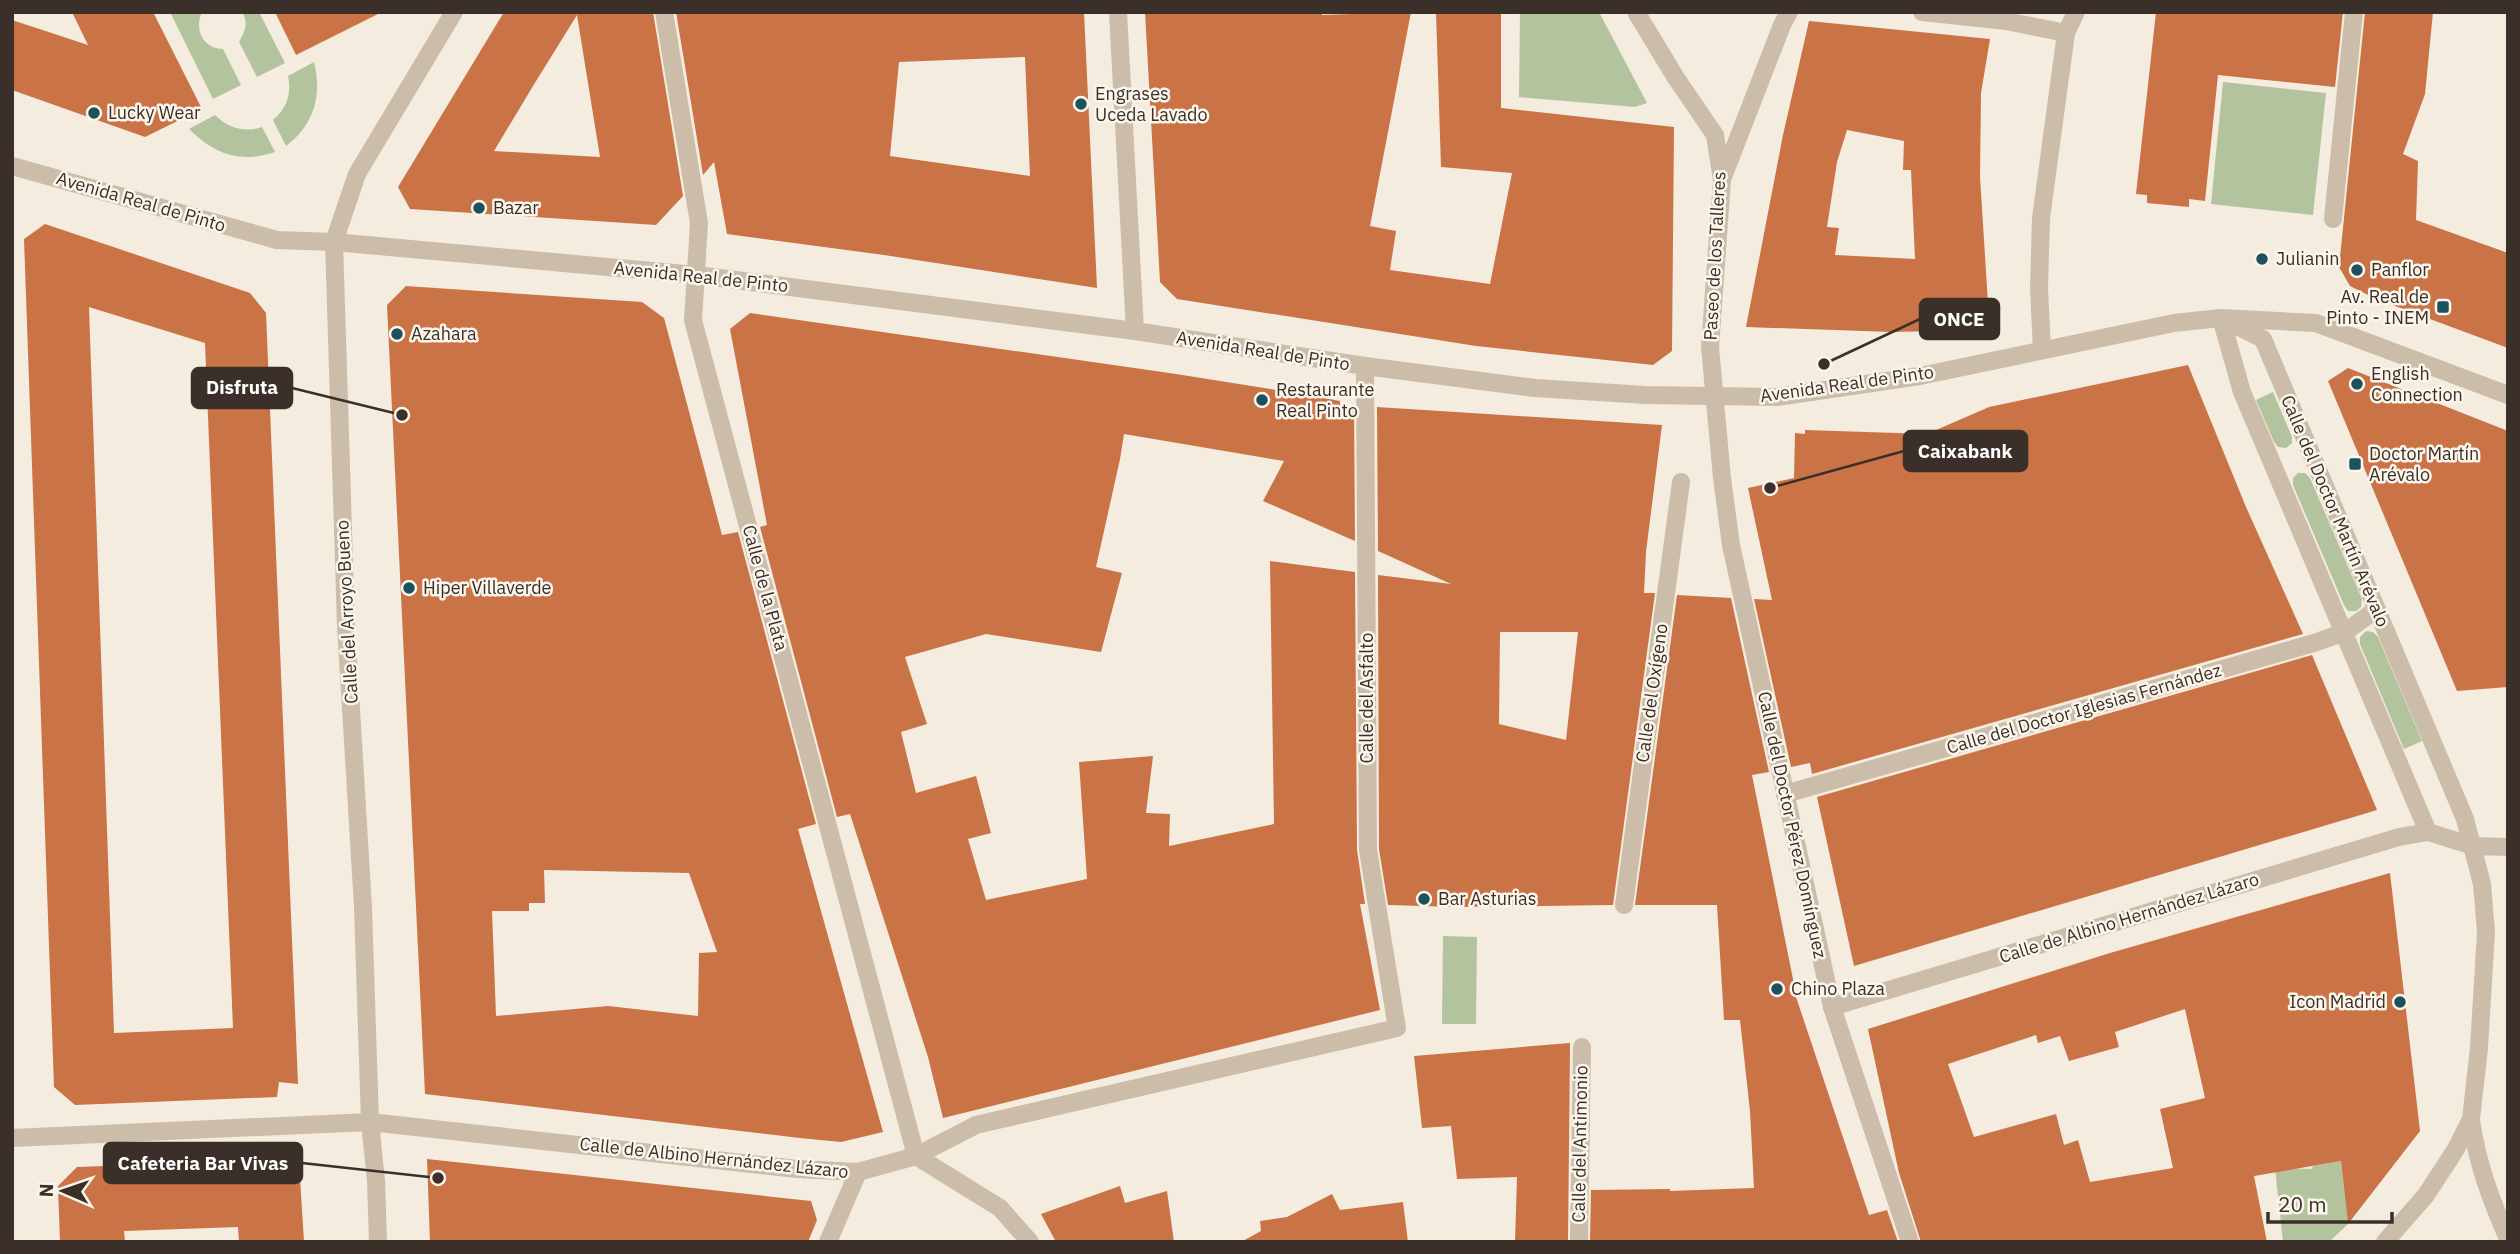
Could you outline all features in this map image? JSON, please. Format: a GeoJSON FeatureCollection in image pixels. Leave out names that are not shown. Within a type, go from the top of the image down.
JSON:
{"type":"FeatureCollection","features":[{"type":"Feature","properties":{"kind":"street","name":"Calle del Arroyo Bueno"},"geometry":{"type":"LineString","coordinates":[[378,1242],[346,626],[334,242],[357,174],[454,12]]}},
{"type":"Feature","properties":{"kind":"street","name":"Calle de la Plata"},"geometry":{"type":"LineString","coordinates":[[664,12],[699,223],[694,320],[916,1156]]}},
{"type":"Feature","properties":{"kind":"street"},"geometry":{"type":"LineString","coordinates":[[1118,12],[1135,331]]}},
{"type":"Feature","properties":{"kind":"street","name":"Paseo de los Talleres"},"geometry":{"type":"LineString","coordinates":[[1636,12],[1715,135],[1722,180],[1710,347],[1714,398]]}},
{"type":"Feature","properties":{"kind":"street"},"geometry":{"type":"LineString","coordinates":[[1722,180],[1789,12]]}},
{"type":"Feature","properties":{"kind":"street"},"geometry":{"type":"LineString","coordinates":[[1922,12],[2006,21],[2066,33]]}},
{"type":"Feature","properties":{"kind":"street"},"geometry":{"type":"LineString","coordinates":[[2042,350],[2039,288],[2041,218],[2066,33],[2076,12]]}},
{"type":"Feature","properties":{"kind":"street"},"geometry":{"type":"LineString","coordinates":[[2333,219],[2354,12]]}},
{"type":"Feature","properties":{"kind":"street","name":"Avenida Real de Pinto"},"geometry":{"type":"LineString","coordinates":[[12,166],[277,240],[334,242],[696,275],[1135,331],[1365,366],[1535,388],[1714,398],[1777,397],[1920,376],[2174,323],[2221,318],[2316,323],[2508,395]]}},
{"type":"Feature","properties":{"kind":"street"},"geometry":{"type":"LineString","coordinates":[[2221,318],[2242,392],[2428,832],[2473,846],[2508,847]]}},
{"type":"Feature","properties":{"kind":"street","name":"Calle del Doctor Martín Arévalo"},"geometry":{"type":"LineString","coordinates":[[2221,318],[2263,339],[2465,819],[2482,884],[2486,932],[2479,1048],[2471,1119],[2456,1149],[2426,1195],[2385,1242]]}},
{"type":"Feature","properties":{"kind":"street","name":"Calle del Asfalto"},"geometry":{"type":"LineString","coordinates":[[1365,366],[1368,850],[1397,1028]]}},
{"type":"Feature","properties":{"kind":"street","name":"Calle del Doctor Pérez Domínguez"},"geometry":{"type":"LineString","coordinates":[[1714,398],[1731,545],[1832,1007],[1910,1242]]}},
{"type":"Feature","properties":{"kind":"street","name":"Calle del Oxígeno"},"geometry":{"type":"LineString","coordinates":[[1624,905],[1681,482]]}},
{"type":"Feature","properties":{"kind":"street","name":"Calle del Doctor Iglesias Fernández"},"geometry":{"type":"LineString","coordinates":[[1785,794],[2345,632],[2377,609]]}},
{"type":"Feature","properties":{"kind":"street","name":"Calle de Albino Hernández Lázaro"},"geometry":{"type":"LineString","coordinates":[[1832,1007],[2386,841],[2428,832]]}},
{"type":"Feature","properties":{"kind":"street","name":"Calle de Albino Hernández Lázaro"},"geometry":{"type":"LineString","coordinates":[[12,1138],[370,1122],[797,1170],[858,1172],[916,1156],[976,1125],[1397,1028]]}},
{"type":"Feature","properties":{"kind":"street","name":"Calle del Antimonio"},"geometry":{"type":"LineString","coordinates":[[1578,1242],[1582,1047]]}},
{"type":"Feature","properties":{"kind":"street"},"geometry":{"type":"LineString","coordinates":[[2471,1119],[2478,1161],[2508,1240]]}},
{"type":"Feature","properties":{"kind":"street"},"geometry":{"type":"LineString","coordinates":[[916,1156],[1000,1208],[1030,1242]]}},
{"type":"Feature","properties":{"kind":"street"},"geometry":{"type":"LineString","coordinates":[[828,1242],[858,1172]]}},
{"type":"Feature","properties":{"kind":"green space"},"geometry":{"type":"Polygon","coordinates":[[[170,12],[202,12],[199,25],[202,37],[210,46],[223,49],[241,85],[213,99],[170,12]]]}},
{"type":"Feature","properties":{"kind":"green space"},"geometry":{"type":"Polygon","coordinates":[[[242,12],[259,12],[285,63],[257,77],[239,42],[245,27],[242,12]]]}},
{"type":"Feature","properties":{"kind":"green space"},"geometry":{"type":"Polygon","coordinates":[[[1520,12],[1599,12],[1647,103],[1635,107],[1519,97],[1520,12]]]}},
{"type":"Feature","properties":{"kind":"green space"},"geometry":{"type":"Polygon","coordinates":[[[314,62],[317,86],[314,108],[304,128],[286,146],[273,120],[282,111],[287,100],[288,76],[314,62]]]}},
{"type":"Feature","properties":{"kind":"green space"},"geometry":{"type":"Polygon","coordinates":[[[2223,82],[2326,93],[2313,215],[2211,204],[2223,82]]]}},
{"type":"Feature","properties":{"kind":"green space"},"geometry":{"type":"Polygon","coordinates":[[[215,115],[237,128],[262,127],[275,152],[239,157],[208,145],[189,129],[215,115]]]}},
{"type":"Feature","properties":{"kind":"green space"},"geometry":{"type":"Polygon","coordinates":[[[2273,392],[2292,437],[2292,443],[2286,448],[2278,447],[2274,442],[2256,400],[2273,392]]]}},
{"type":"Feature","properties":{"kind":"green space"},"geometry":{"type":"Polygon","coordinates":[[[2298,473],[2305,473],[2310,478],[2362,599],[2361,607],[2356,611],[2348,611],[2344,605],[2293,485],[2293,478],[2298,473]]]}},
{"type":"Feature","properties":{"kind":"green space"},"geometry":{"type":"Polygon","coordinates":[[[2366,631],[2373,632],[2378,637],[2422,741],[2404,749],[2360,644],[2360,637],[2366,631]]]}},
{"type":"Feature","properties":{"kind":"green space"},"geometry":{"type":"Polygon","coordinates":[[[1443,936],[1477,937],[1476,1024],[1442,1024],[1443,936]]]}},
{"type":"Feature","properties":{"kind":"green space"},"geometry":{"type":"Polygon","coordinates":[[[2341,1161],[2348,1224],[2329,1242],[2283,1242],[2275,1168],[2312,1169],[2313,1166],[2341,1161]]]}},
{"type":"Feature","properties":{"kind":"building"},"geometry":{"type":"Polygon","coordinates":[[[72,12],[153,12],[202,109],[145,137],[12,90],[12,20],[88,45],[72,12]]]}},
{"type":"Feature","properties":{"kind":"building"},"geometry":{"type":"Polygon","coordinates":[[[275,12],[382,12],[296,55],[275,12]]]}},
{"type":"Feature","properties":{"kind":"building"},"geometry":{"type":"Polygon","coordinates":[[[504,12],[653,12],[683,196],[656,225],[410,209],[398,187],[504,12]],[[577,15],[494,151],[600,157],[577,15]]]}},
{"type":"Feature","properties":{"kind":"building"},"geometry":{"type":"Polygon","coordinates":[[[676,12],[1084,12],[1097,288],[727,234],[714,162],[703,175],[676,12]],[[1025,57],[899,62],[890,156],[1030,176],[1025,57]]]}},
{"type":"Feature","properties":{"kind":"building"},"geometry":{"type":"Polygon","coordinates":[[[1145,12],[1322,12],[1322,15],[1411,12],[1370,226],[1396,231],[1390,270],[1490,284],[1512,173],[1441,167],[1436,12],[1501,12],[1501,108],[1674,127],[1672,351],[1653,365],[1476,346],[1177,299],[1160,282],[1145,12]]]}},
{"type":"Feature","properties":{"kind":"building"},"geometry":{"type":"Polygon","coordinates":[[[2156,12],[2343,12],[2335,87],[2218,75],[2205,201],[2189,199],[2189,207],[2147,203],[2147,195],[2136,194],[2156,12]]]}},
{"type":"Feature","properties":{"kind":"building"},"geometry":{"type":"Polygon","coordinates":[[[2365,12],[2433,12],[2425,94],[2403,154],[2418,161],[2416,220],[2508,253],[2508,348],[2376,299],[2350,286],[2339,267],[2365,12]]]}},
{"type":"Feature","properties":{"kind":"building"},"geometry":{"type":"Polygon","coordinates":[[[1809,21],[1990,39],[1981,93],[1980,177],[1989,319],[1978,330],[1891,332],[1746,327],[1783,135],[1809,21]],[[1847,130],[1837,162],[1827,227],[1839,228],[1835,255],[1915,259],[1911,170],[1903,170],[1904,141],[1847,130]]]}},
{"type":"Feature","properties":{"kind":"building"},"geometry":{"type":"Polygon","coordinates":[[[45,224],[250,293],[266,313],[298,1084],[279,1082],[277,1097],[75,1105],[54,1087],[24,239],[45,224]],[[89,307],[114,1033],[233,1028],[205,343],[89,307]]]}},
{"type":"Feature","properties":{"kind":"building"},"geometry":{"type":"Polygon","coordinates":[[[406,286],[642,302],[664,318],[722,535],[738,532],[816,824],[798,829],[883,1132],[841,1142],[425,1094],[387,305],[406,286]],[[544,870],[545,903],[529,903],[529,911],[492,911],[496,1016],[608,1006],[698,1016],[699,953],[717,952],[689,873],[544,870]]]}},
{"type":"Feature","properties":{"kind":"building"},"geometry":{"type":"Polygon","coordinates":[[[750,313],[1176,374],[1296,393],[1354,406],[1355,541],[1263,501],[1284,461],[1124,434],[1096,567],[1122,573],[1101,652],[986,634],[905,657],[927,724],[901,732],[916,793],[976,776],[991,833],[968,839],[986,900],[1087,879],[1079,762],[1153,756],[1146,813],[1170,814],[1169,846],[1274,824],[1270,561],[1355,572],[1357,850],[1365,904],[1360,904],[1380,1010],[943,1118],[928,1057],[850,814],[837,817],[760,527],[767,525],[730,329],[750,313]]]}},
{"type":"Feature","properties":{"kind":"building"},"geometry":{"type":"Polygon","coordinates":[[[2188,365],[2246,507],[2303,634],[1812,774],[1810,763],[1791,767],[1754,599],[1772,600],[1748,488],[1794,478],[1795,433],[1805,434],[1805,430],[1927,434],[1989,407],[2188,365]]]}},
{"type":"Feature","properties":{"kind":"building"},"geometry":{"type":"Polygon","coordinates":[[[2348,368],[2508,431],[2508,687],[2457,691],[2328,381],[2348,368]]]}},
{"type":"Feature","properties":{"kind":"building"},"geometry":{"type":"Polygon","coordinates":[[[1377,407],[1662,425],[1646,552],[1644,593],[1655,593],[1613,905],[1388,905],[1379,849],[1378,575],[1451,584],[1378,551],[1377,407]],[[1500,632],[1499,724],[1566,740],[1578,632],[1500,632]]]}},
{"type":"Feature","properties":{"kind":"building"},"geometry":{"type":"Polygon","coordinates":[[[1677,595],[1731,598],[1769,772],[1752,775],[1794,984],[1792,985],[1869,1215],[1887,1210],[1898,1242],[1590,1242],[1591,1190],[1754,1188],[1750,1111],[1740,1020],[1724,1020],[1717,905],[1635,905],[1677,595]]]}},
{"type":"Feature","properties":{"kind":"building"},"geometry":{"type":"Polygon","coordinates":[[[2312,655],[2377,810],[1854,966],[1817,797],[2312,655]]]}},
{"type":"Feature","properties":{"kind":"building"},"geometry":{"type":"Polygon","coordinates":[[[2390,873],[2420,1131],[2348,1224],[2341,1161],[2254,1176],[2267,1242],[1921,1242],[1899,1173],[1868,1029],[2110,953],[2390,873]],[[2185,1009],[2115,1032],[2119,1047],[2069,1061],[2060,1036],[2038,1043],[2036,1035],[1948,1064],[1974,1137],[2056,1114],[2064,1145],[2078,1140],[2090,1182],[2173,1168],[2160,1109],[2205,1098],[2185,1009]]]}},
{"type":"Feature","properties":{"kind":"building"},"geometry":{"type":"Polygon","coordinates":[[[1570,1043],[1568,1242],[1515,1242],[1517,1177],[1457,1179],[1451,1126],[1422,1128],[1414,1056],[1570,1043]]]}},
{"type":"Feature","properties":{"kind":"building"},"geometry":{"type":"Polygon","coordinates":[[[427,1159],[811,1201],[817,1220],[808,1242],[430,1242],[427,1159]]]}},
{"type":"Feature","properties":{"kind":"building"},"geometry":{"type":"Polygon","coordinates":[[[281,1160],[300,1178],[304,1242],[239,1242],[238,1227],[124,1231],[125,1242],[60,1242],[58,1186],[77,1167],[281,1160]]]}},
{"type":"Feature","properties":{"kind":"building"},"geometry":{"type":"Polygon","coordinates":[[[1120,1186],[1125,1203],[1167,1191],[1174,1242],[1056,1242],[1041,1214],[1120,1186]]]}},
{"type":"Feature","properties":{"kind":"building"},"geometry":{"type":"Polygon","coordinates":[[[1332,1194],[1340,1210],[1403,1202],[1408,1242],[1241,1242],[1261,1231],[1260,1221],[1287,1217],[1332,1194]]]}},
{"type":"Feature","properties":{"kind":"place","name":"Engrases Uceda Lavado"},"geometry":{"type":"Point","coordinates":[1081,104]}},
{"type":"Feature","properties":{"kind":"place","name":"Lucky Wear"},"geometry":{"type":"Point","coordinates":[94,113]}},
{"type":"Feature","properties":{"kind":"place","name":"Bazar"},"geometry":{"type":"Point","coordinates":[479,208]}},
{"type":"Feature","properties":{"kind":"place","name":"Julianin"},"geometry":{"type":"Point","coordinates":[2262,259]}},
{"type":"Feature","properties":{"kind":"place","name":"Panflor"},"geometry":{"type":"Point","coordinates":[2357,270]}},
{"type":"Feature","properties":{"kind":"place","name":"Av. Real de Pinto - INEM"},"geometry":{"type":"Point","coordinates":[2443,307]}},
{"type":"Feature","properties":{"kind":"place","name":"Azahara"},"geometry":{"type":"Point","coordinates":[397,334]}},
{"type":"Feature","properties":{"kind":"place","name":"ONCE"},"geometry":{"type":"Point","coordinates":[1824,364]}},
{"type":"Feature","properties":{"kind":"place","name":"English Connection"},"geometry":{"type":"Point","coordinates":[2357,384]}},
{"type":"Feature","properties":{"kind":"place","name":"Restaurante Real Pinto"},"geometry":{"type":"Point","coordinates":[1262,400]}},
{"type":"Feature","properties":{"kind":"place","name":"Disfruta"},"geometry":{"type":"Point","coordinates":[402,415]}},
{"type":"Feature","properties":{"kind":"place","name":"Doctor Martín Arévalo"},"geometry":{"type":"Point","coordinates":[2355,464]}},
{"type":"Feature","properties":{"kind":"place","name":"Caixabank"},"geometry":{"type":"Point","coordinates":[1770,488]}},
{"type":"Feature","properties":{"kind":"place","name":"Hiper Villaverde"},"geometry":{"type":"Point","coordinates":[409,588]}},
{"type":"Feature","properties":{"kind":"place","name":"Bar Asturias"},"geometry":{"type":"Point","coordinates":[1424,899]}},
{"type":"Feature","properties":{"kind":"place","name":"Chino Plaza"},"geometry":{"type":"Point","coordinates":[1777,989]}},
{"type":"Feature","properties":{"kind":"place","name":"Icon Madrid"},"geometry":{"type":"Point","coordinates":[2400,1002]}},
{"type":"Feature","properties":{"kind":"place","name":"Cafeteria Bar Vivas"},"geometry":{"type":"Point","coordinates":[438,1178]}}]}
